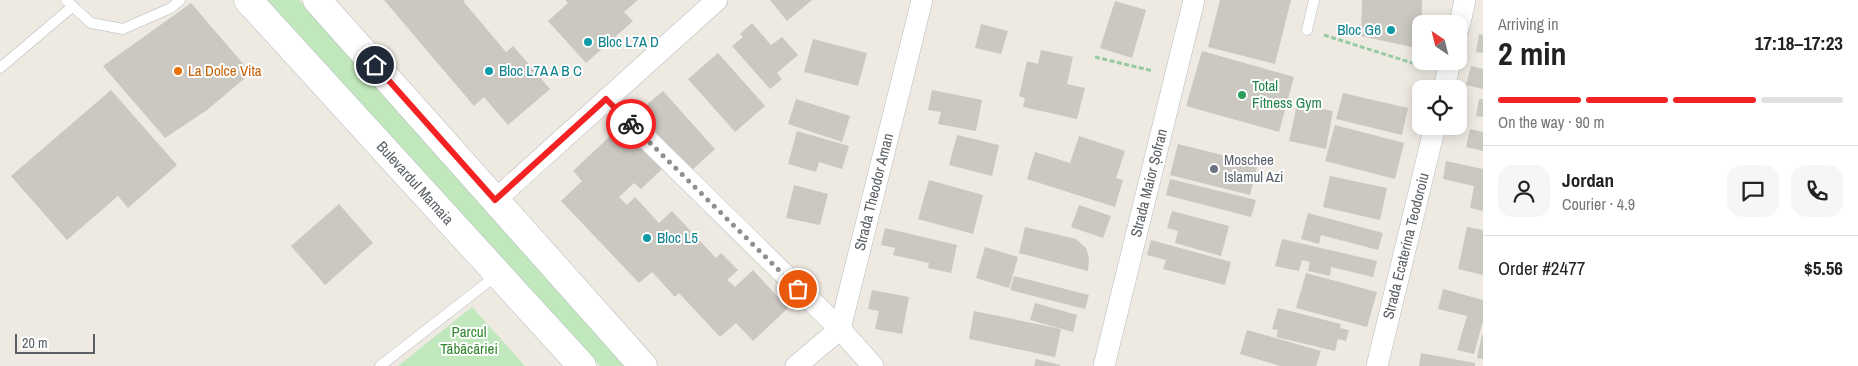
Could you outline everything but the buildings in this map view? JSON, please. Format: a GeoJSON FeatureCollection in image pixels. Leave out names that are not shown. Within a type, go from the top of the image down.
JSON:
{"type":"FeatureCollection","features":[{"type":"Feature","properties":{"kind":"main road","name":"Bulevardul Mamaia"},"geometry":{"type":"LineString","coordinates":[[248,0],[582,366]]}},
{"type":"Feature","properties":{"kind":"main road"},"geometry":{"type":"LineString","coordinates":[[322,2],[643,366]]}},
{"type":"Feature","properties":{"kind":"street"},"geometry":{"type":"LineString","coordinates":[[495,200],[717,0]]}},
{"type":"Feature","properties":{"kind":"street","name":"Strada Theodor Aman"},"geometry":{"type":"LineString","coordinates":[[840,329],[922,0]]}},
{"type":"Feature","properties":{"kind":"street","name":"Strada Maior Șofran"},"geometry":{"type":"LineString","coordinates":[[1104,366],[1194,0]]}},
{"type":"Feature","properties":{"kind":"street"},"geometry":{"type":"LineString","coordinates":[[1462,15],[1465,0]]}},
{"type":"Feature","properties":{"kind":"street"},"geometry":{"type":"LineString","coordinates":[[606,99],[840,329],[873,366]]}},
{"type":"Feature","properties":{"kind":"street","name":"Strada Ecaterina Teodoroiu"},"geometry":{"type":"LineString","coordinates":[[1377,366],[1433,135]]}},
{"type":"Feature","properties":{"kind":"street"},"geometry":{"type":"LineString","coordinates":[[796,366],[840,329]]}},
{"type":"Feature","properties":{"kind":"lane"},"geometry":{"type":"LineString","coordinates":[[0,68],[69,4],[91,22],[123,29],[171,8],[180,0]]}},
{"type":"Feature","properties":{"kind":"lane"},"geometry":{"type":"LineString","coordinates":[[1307,30],[1314,0]]}},
{"type":"Feature","properties":{"kind":"lane"},"geometry":{"type":"LineString","coordinates":[[380,366],[498,274]]}},
{"type":"Feature","properties":{"kind":"path"},"geometry":{"type":"LineString","coordinates":[[1307,30],[1447,75]]}},
{"type":"Feature","properties":{"kind":"path"},"geometry":{"type":"LineString","coordinates":[[1096,57],[1175,76]]}},
{"type":"Feature","properties":{"kind":"green space"},"geometry":{"type":"Polygon","coordinates":[[[267,0],[299,0],[631,366],[600,366],[267,0]]]}},
{"type":"Feature","properties":{"kind":"green space","name":"Parcul Tăbăcăriei"},"geometry":{"type":"Polygon","coordinates":[[[472,307],[525,366],[398,366],[472,307]]]}},
{"type":"Feature","properties":{"kind":"way so far"},"geometry":{"type":"LineString","coordinates":[[631,124],[798,289]]}},
{"type":"Feature","properties":{"kind":"place","name":"Bloc G6"},"geometry":{"type":"Point","coordinates":[1391,30]}},
{"type":"Feature","properties":{"kind":"place","name":"Bloc L7A D"},"geometry":{"type":"Point","coordinates":[588,42]}},
{"type":"Feature","properties":{"kind":"place","name":"La Dolce Vita"},"geometry":{"type":"Point","coordinates":[178,71]}},
{"type":"Feature","properties":{"kind":"place","name":"Bloc L7A A B C"},"geometry":{"type":"Point","coordinates":[489,71]}},
{"type":"Feature","properties":{"kind":"place","name":"Total Fitness Gym"},"geometry":{"type":"Point","coordinates":[1242,95]}},
{"type":"Feature","properties":{"kind":"place","name":"Moschee Islamul Azi"},"geometry":{"type":"Point","coordinates":[1214,169]}},
{"type":"Feature","properties":{"kind":"place","name":"Bloc L5"},"geometry":{"type":"Point","coordinates":[647,238]}},
{"type":"Feature","properties":{"kind":"route"},"geometry":{"type":"LineString","coordinates":[[375,65],[495,200],[606,99],[631,124]]}}]}
